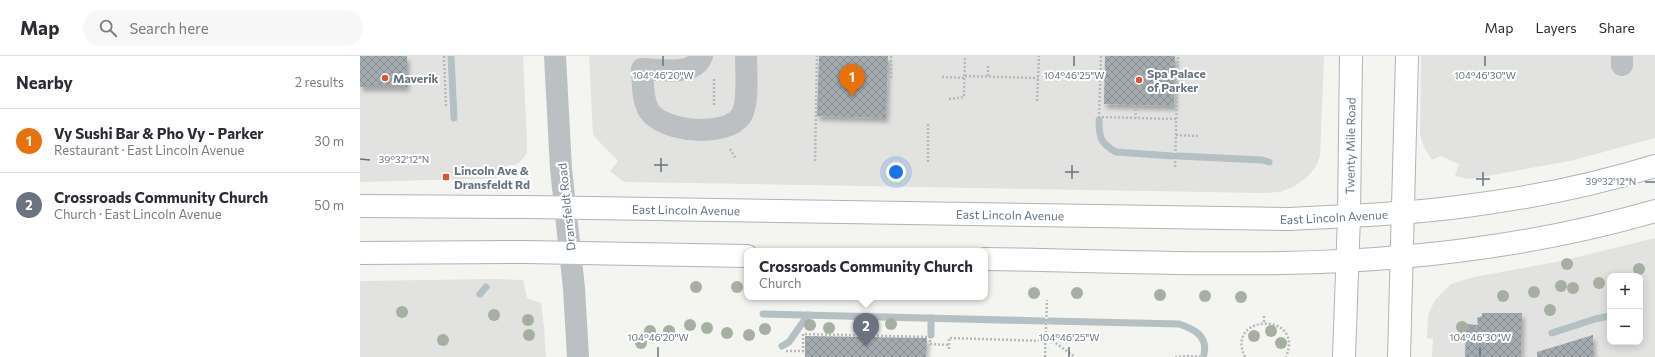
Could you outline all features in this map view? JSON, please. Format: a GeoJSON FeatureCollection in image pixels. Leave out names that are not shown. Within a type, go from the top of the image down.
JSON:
{"type":"FeatureCollection","features":[{"type":"Feature","properties":{"kind":"main road","name":"Twenty Mile Road"},"geometry":{"type":"LineString","coordinates":[[1344,357],[1349,216],[1351,56]]}},
{"type":"Feature","properties":{"kind":"main road"},"geometry":{"type":"LineString","coordinates":[[1399,357],[1407,56]]}},
{"type":"Feature","properties":{"kind":"main road","name":"East Lincoln Avenue"},"geometry":{"type":"LineString","coordinates":[[360,206],[1242,219],[1349,216],[1464,207],[1527,197],[1609,179],[1655,166]]}},
{"type":"Feature","properties":{"kind":"main road"},"geometry":{"type":"LineString","coordinates":[[988,259],[1257,264],[1347,260],[1458,252],[1502,246],[1568,233],[1655,211]]}},
{"type":"Feature","properties":{"kind":"main road"},"geometry":{"type":"LineString","coordinates":[[360,253],[571,253],[744,256]]}},
{"type":"Feature","properties":{"kind":"street","name":"Dransfeldt Road"},"geometry":{"type":"LineString","coordinates":[[555,56],[560,162],[571,253],[578,357]]}},
{"type":"Feature","properties":{"kind":"street"},"geometry":{"type":"LineString","coordinates":[[698,63],[642,69],[646,104],[653,115],[665,123],[677,127],[718,128],[732,124],[742,115],[746,98],[746,56]]}},
{"type":"Feature","properties":{"kind":"path"},"geometry":{"type":"LineString","coordinates":[[444,56],[446,108]]}},
{"type":"Feature","properties":{"kind":"path"},"geometry":{"type":"LineString","coordinates":[[816,161],[817,56]]}},
{"type":"Feature","properties":{"kind":"path"},"geometry":{"type":"LineString","coordinates":[[891,56],[891,78]]}},
{"type":"Feature","properties":{"kind":"path"},"geometry":{"type":"LineString","coordinates":[[949,99],[964,97],[965,56]]}},
{"type":"Feature","properties":{"kind":"path"},"geometry":{"type":"LineString","coordinates":[[1037,101],[1038,56]]}},
{"type":"Feature","properties":{"kind":"path"},"geometry":{"type":"LineString","coordinates":[[1101,56],[1099,117],[1176,119]]}},
{"type":"Feature","properties":{"kind":"path"},"geometry":{"type":"LineString","coordinates":[[1175,167],[1178,56]]}},
{"type":"Feature","properties":{"kind":"path"},"geometry":{"type":"LineString","coordinates":[[698,63],[713,110]]}},
{"type":"Feature","properties":{"kind":"path"},"geometry":{"type":"LineString","coordinates":[[988,65],[988,76]]}},
{"type":"Feature","properties":{"kind":"path"},"geometry":{"type":"LineString","coordinates":[[942,77],[988,76],[1038,78]]}},
{"type":"Feature","properties":{"kind":"path"},"geometry":{"type":"LineString","coordinates":[[1135,105],[1136,118]]}},
{"type":"Feature","properties":{"kind":"path"},"geometry":{"type":"LineString","coordinates":[[928,124],[928,162]]}},
{"type":"Feature","properties":{"kind":"path"},"geometry":{"type":"LineString","coordinates":[[1176,136],[1199,136]]}},
{"type":"Feature","properties":{"kind":"path"},"geometry":{"type":"LineString","coordinates":[[1045,357],[1047,300]]}},
{"type":"Feature","properties":{"kind":"path"},"geometry":{"type":"LineString","coordinates":[[1264,314],[1264,322]]}},
{"type":"Feature","properties":{"kind":"path"},"geometry":{"type":"LineString","coordinates":[[1245,357],[1242,349],[1244,335],[1251,328],[1264,322],[1274,324],[1285,334],[1289,347],[1286,357]]}},
{"type":"Feature","properties":{"kind":"path"},"geometry":{"type":"LineString","coordinates":[[786,351],[803,351],[803,334],[930,337],[930,344],[949,344]]}},
{"type":"Feature","properties":{"kind":"path"},"geometry":{"type":"LineString","coordinates":[[1046,336],[1075,357]]}},
{"type":"Feature","properties":{"kind":"path"},"geometry":{"type":"LineString","coordinates":[[949,350],[949,338],[1046,341]]}},
{"type":"Feature","properties":{"kind":"path"},"geometry":{"type":"LineString","coordinates":[[1175,357],[1203,357]]}},
{"type":"Feature","properties":{"kind":"shaded area"},"geometry":{"type":"Polygon","coordinates":[[[360,56],[523,56],[527,153],[520,162],[515,165],[508,165],[499,173],[498,178],[360,182],[360,56]]]}},
{"type":"Feature","properties":{"kind":"shaded area"},"geometry":{"type":"Polygon","coordinates":[[[589,56],[1324,56],[1320,156],[1316,166],[1309,175],[1295,186],[1280,192],[1263,193],[628,182],[622,181],[610,171],[618,161],[593,135],[589,56]]]}},
{"type":"Feature","properties":{"kind":"shaded area"},"geometry":{"type":"Polygon","coordinates":[[[1421,56],[1655,56],[1655,138],[1570,161],[1469,179],[1455,176],[1459,164],[1441,156],[1432,160],[1424,147],[1420,134],[1421,56]]]}},
{"type":"Feature","properties":{"kind":"shaded area"},"geometry":{"type":"Polygon","coordinates":[[[1655,238],[1655,357],[1432,357],[1433,339],[1427,338],[1428,315],[1435,300],[1451,284],[1474,277],[1561,261],[1655,238]]]}},
{"type":"Feature","properties":{"kind":"shaded area"},"geometry":{"type":"Polygon","coordinates":[[[523,280],[527,298],[541,303],[546,357],[360,357],[360,281],[523,280]]]}},
{"type":"Feature","properties":{"kind":"building","name":"Maverik"},"geometry":{"type":"Polygon","coordinates":[[[360,56],[407,56],[407,87],[360,87],[360,56]]]}},
{"type":"Feature","properties":{"kind":"building"},"geometry":{"type":"Polygon","coordinates":[[[819,56],[888,56],[886,118],[817,116],[819,56]]]}},
{"type":"Feature","properties":{"kind":"building","name":"Spa Palace of Parker"},"geometry":{"type":"Polygon","coordinates":[[[1105,56],[1175,56],[1174,106],[1104,104],[1105,56]]]}},
{"type":"Feature","properties":{"kind":"building"},"geometry":{"type":"Polygon","coordinates":[[[1482,313],[1522,313],[1521,357],[1465,357],[1466,324],[1478,325],[1477,318],[1482,316],[1482,313]]]}},
{"type":"Feature","properties":{"kind":"building"},"geometry":{"type":"Polygon","coordinates":[[[1593,335],[1593,357],[1537,357],[1537,352],[1593,335]]]}},
{"type":"Feature","properties":{"kind":"building"},"geometry":{"type":"Polygon","coordinates":[[[805,336],[927,338],[926,357],[805,357],[805,336]]]}},
{"type":"Feature","properties":{"kind":"waterway"},"geometry":{"type":"LineString","coordinates":[[451,56],[454,118]]}},
{"type":"Feature","properties":{"kind":"waterway"},"geometry":{"type":"LineString","coordinates":[[1099,120],[1099,131],[1102,139],[1107,146],[1116,152],[1172,156]]}},
{"type":"Feature","properties":{"kind":"waterway"},"geometry":{"type":"LineString","coordinates":[[1178,156],[1262,160],[1269,162]]}},
{"type":"Feature","properties":{"kind":"waterway"},"geometry":{"type":"LineString","coordinates":[[480,294],[486,287]]}},
{"type":"Feature","properties":{"kind":"waterway"},"geometry":{"type":"LineString","coordinates":[[763,314],[1043,321]]}},
{"type":"Feature","properties":{"kind":"waterway"},"geometry":{"type":"LineString","coordinates":[[782,346],[789,342],[808,315]]}},
{"type":"Feature","properties":{"kind":"waterway"},"geometry":{"type":"LineString","coordinates":[[864,317],[864,334]]}},
{"type":"Feature","properties":{"kind":"waterway"},"geometry":{"type":"LineString","coordinates":[[1552,333],[1607,317]]}},
{"type":"Feature","properties":{"kind":"waterway"},"geometry":{"type":"LineString","coordinates":[[931,318],[931,335]]}},
{"type":"Feature","properties":{"kind":"waterway"},"geometry":{"type":"LineString","coordinates":[[1050,321],[1179,324],[1190,328],[1199,334],[1204,342],[1204,354]]}},
{"type":"Feature","properties":{"kind":"place","name":"Maverik"},"geometry":{"type":"Point","coordinates":[385,78]}},
{"type":"Feature","properties":{"kind":"place","name":"Spa Palace of Parker"},"geometry":{"type":"Point","coordinates":[1139,80]}},
{"type":"Feature","properties":{"kind":"place","name":"Vy Sushi Bar & Pho Vy - Parker"},"geometry":{"type":"Point","coordinates":[852,97]}},
{"type":"Feature","properties":{"kind":"place","name":"Lincoln Ave & Dransfeldt Rd"},"geometry":{"type":"Point","coordinates":[446,177]}},
{"type":"Feature","properties":{"kind":"place","name":"Crossroads Community Church"},"geometry":{"type":"Point","coordinates":[866,346]}}]}
